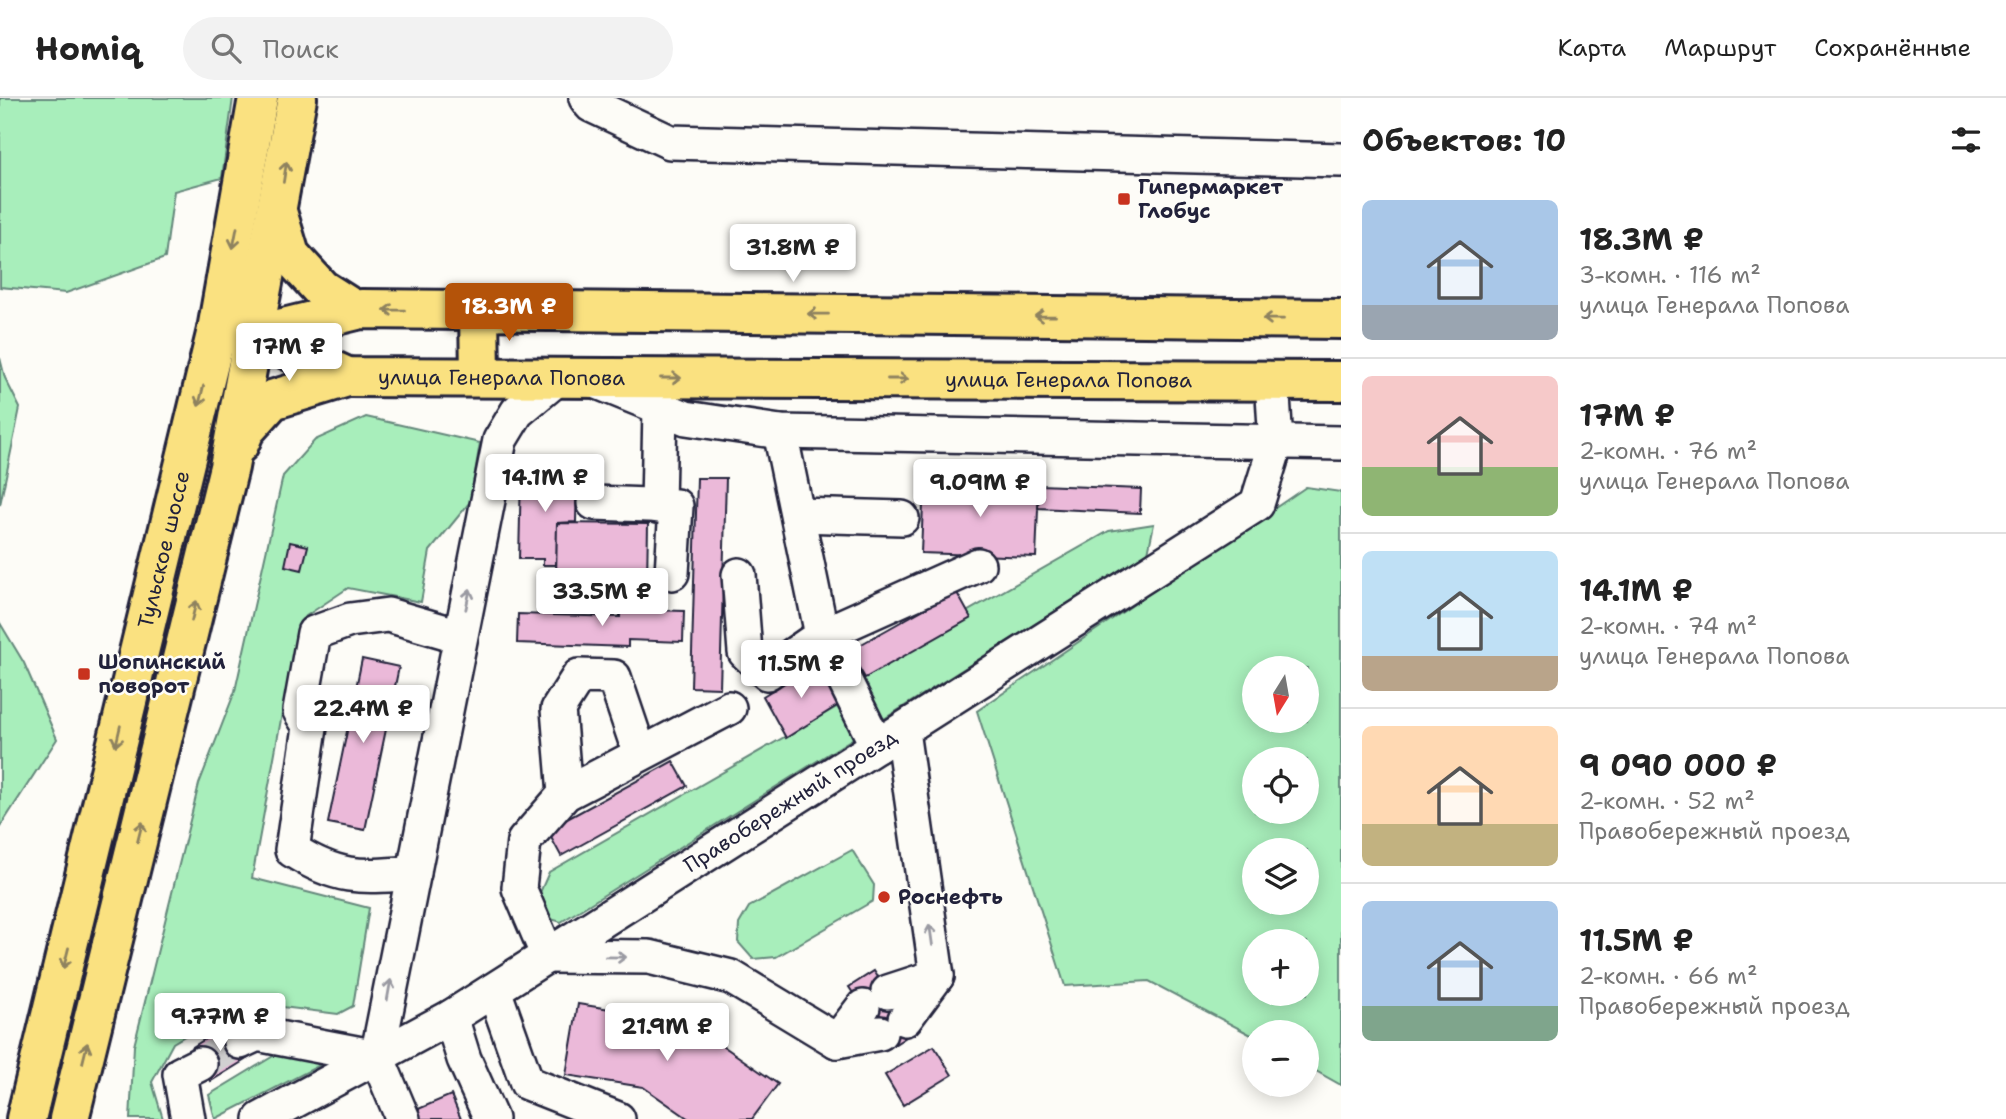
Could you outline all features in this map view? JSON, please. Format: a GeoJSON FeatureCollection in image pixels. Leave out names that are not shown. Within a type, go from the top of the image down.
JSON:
{"type":"FeatureCollection","features":[{"type":"Feature","properties":{"kind":"main road","name":"Тульское шоссе"},"geometry":{"type":"LineString","coordinates":[[26,1119],[217,330],[257,98]]}},
{"type":"Feature","properties":{"kind":"main road","name":"Тульское шоссе"},"geometry":{"type":"LineString","coordinates":[[69,1119],[229,467],[278,214],[297,98]]}},
{"type":"Feature","properties":{"kind":"main road"},"geometry":{"type":"LineString","coordinates":[[278,214],[290,255],[321,289],[354,310]]}},
{"type":"Feature","properties":{"kind":"main road"},"geometry":{"type":"LineString","coordinates":[[217,330],[255,335],[354,310],[1341,319]]}},
{"type":"Feature","properties":{"kind":"main road"},"geometry":{"type":"LineString","coordinates":[[479,311],[480,376]]}},
{"type":"Feature","properties":{"kind":"main road","name":"улица Генерала Попова"},"geometry":{"type":"LineString","coordinates":[[255,335],[347,377],[1341,380]]}},
{"type":"Feature","properties":{"kind":"main road"},"geometry":{"type":"LineString","coordinates":[[229,467],[245,430],[272,400],[347,377]]}},
{"type":"Feature","properties":{"kind":"street"},"geometry":{"type":"LineString","coordinates":[[586,98],[591,105],[670,142],[1341,160],[1341,185]]}},
{"type":"Feature","properties":{"kind":"street"},"geometry":{"type":"LineString","coordinates":[[403,1119],[377,1057],[500,440],[517,412],[573,377],[686,418],[780,432],[1341,443]]}},
{"type":"Feature","properties":{"kind":"street"},"geometry":{"type":"LineString","coordinates":[[1272,380],[1276,443]]}},
{"type":"Feature","properties":{"kind":"street"},"geometry":{"type":"LineString","coordinates":[[657,506],[660,408]]}},
{"type":"Feature","properties":{"kind":"street"},"geometry":{"type":"LineString","coordinates":[[729,708],[565,794],[524,841],[519,888],[548,956],[649,957],[731,977],[837,1041],[884,1013],[937,976],[890,738],[822,635],[780,432]]}},
{"type":"Feature","properties":{"kind":"street","name":"Правобережный проезд"},"geometry":{"type":"LineString","coordinates":[[261,1119],[451,1017],[1257,504],[1276,443]]}},
{"type":"Feature","properties":{"kind":"street"},"geometry":{"type":"LineString","coordinates":[[594,503],[676,506],[672,573]]}},
{"type":"Feature","properties":{"kind":"street"},"geometry":{"type":"LineString","coordinates":[[798,515],[902,518]]}},
{"type":"Feature","properties":{"kind":"street"},"geometry":{"type":"LineString","coordinates":[[739,575],[745,652],[767,673],[822,635],[978,565]]}},
{"type":"Feature","properties":{"kind":"street"},"geometry":{"type":"LineString","coordinates":[[414,873],[354,877],[316,865],[292,850],[310,727],[300,711],[303,683],[314,633],[350,620],[388,615],[460,636]]}},
{"type":"Feature","properties":{"kind":"street"},"geometry":{"type":"LineString","coordinates":[[565,794],[558,709],[579,676],[614,677],[640,754]]}},
{"type":"Feature","properties":{"kind":"street"},"geometry":{"type":"LineString","coordinates":[[494,990],[527,1083],[618,1119]]}},
{"type":"Feature","properties":{"kind":"street"},"geometry":{"type":"LineString","coordinates":[[451,1017],[464,1059],[491,1119]]}},
{"type":"Feature","properties":{"kind":"street"},"geometry":{"type":"LineString","coordinates":[[240,1042],[257,1034],[377,1057]]}},
{"type":"Feature","properties":{"kind":"street"},"geometry":{"type":"LineString","coordinates":[[188,1119],[180,1074],[200,1064]]}},
{"type":"Feature","properties":{"kind":"green space"},"geometry":{"type":"Polygon","coordinates":[[[0,98],[233,98],[222,178],[174,191],[165,258],[66,293],[0,287],[0,98]]]}},
{"type":"Feature","properties":{"kind":"green space"},"geometry":{"type":"Polygon","coordinates":[[[0,358],[5,378],[20,408],[0,505],[0,358]]]}},
{"type":"Feature","properties":{"kind":"green space"},"geometry":{"type":"Polygon","coordinates":[[[366,417],[480,443],[470,502],[430,551],[421,602],[348,588],[306,616],[286,692],[252,878],[369,908],[353,1006],[338,1014],[242,1002],[173,1043],[152,1082],[163,1119],[130,1119],[134,1046],[199,784],[235,691],[283,476],[315,440],[366,417]]]}},
{"type":"Feature","properties":{"kind":"green space"},"geometry":{"type":"Polygon","coordinates":[[[1306,487],[1341,492],[1341,1085],[1319,1073],[1319,1020],[1242,1020],[1242,1030],[1149,981],[1065,986],[977,711],[1306,487]]]}},
{"type":"Feature","properties":{"kind":"green space"},"geometry":{"type":"Polygon","coordinates":[[[1154,524],[1148,553],[561,922],[531,913],[549,872],[840,705],[847,680],[1109,531],[1154,524]]]}},
{"type":"Feature","properties":{"kind":"green space"},"geometry":{"type":"Polygon","coordinates":[[[0,623],[24,663],[57,739],[0,827],[0,623]]]}},
{"type":"Feature","properties":{"kind":"green space"},"geometry":{"type":"Polygon","coordinates":[[[852,850],[874,885],[873,901],[776,957],[753,959],[738,942],[739,924],[749,907],[852,850]]]}},
{"type":"Feature","properties":{"kind":"green space"},"geometry":{"type":"Polygon","coordinates":[[[280,1052],[326,1062],[215,1119],[209,1095],[280,1052]]]}},
{"type":"Feature","properties":{"kind":"building"},"geometry":{"type":"Polygon","coordinates":[[[521,474],[577,475],[576,522],[557,523],[556,565],[543,565],[543,559],[519,559],[521,474]]]}},
{"type":"Feature","properties":{"kind":"building"},"geometry":{"type":"Polygon","coordinates":[[[697,478],[726,478],[720,688],[691,687],[697,478]]]}},
{"type":"Feature","properties":{"kind":"building"},"geometry":{"type":"Polygon","coordinates":[[[924,480],[1039,485],[1036,557],[921,553],[924,480]]]}},
{"type":"Feature","properties":{"kind":"building"},"geometry":{"type":"Polygon","coordinates":[[[1039,485],[1141,489],[1140,513],[1038,508],[1039,485]]]}},
{"type":"Feature","properties":{"kind":"building"},"geometry":{"type":"Polygon","coordinates":[[[557,523],[648,524],[647,581],[556,579],[557,523]]]}},
{"type":"Feature","properties":{"kind":"building"},"geometry":{"type":"Polygon","coordinates":[[[290,542],[308,546],[302,570],[285,566],[290,542]]]}},
{"type":"Feature","properties":{"kind":"building"},"geometry":{"type":"Polygon","coordinates":[[[956,591],[971,618],[865,678],[849,651],[956,591]]]}},
{"type":"Feature","properties":{"kind":"building"},"geometry":{"type":"Polygon","coordinates":[[[620,609],[684,611],[683,642],[628,640],[628,647],[517,643],[518,614],[620,617],[620,609]]]}},
{"type":"Feature","properties":{"kind":"building"},"geometry":{"type":"Polygon","coordinates":[[[362,659],[399,667],[365,830],[328,823],[362,659]]]}},
{"type":"Feature","properties":{"kind":"building"},"geometry":{"type":"Polygon","coordinates":[[[817,663],[840,704],[786,738],[763,696],[817,663]]]}},
{"type":"Feature","properties":{"kind":"building"},"geometry":{"type":"Polygon","coordinates":[[[673,761],[687,786],[561,856],[547,830],[673,761]]]}},
{"type":"Feature","properties":{"kind":"building"},"geometry":{"type":"Polygon","coordinates":[[[874,971],[914,1032],[889,1048],[849,987],[874,971]]]}},
{"type":"Feature","properties":{"kind":"building"},"geometry":{"type":"Polygon","coordinates":[[[578,1004],[687,1021],[778,1084],[752,1119],[689,1119],[643,1087],[566,1075],[578,1004]]]}},
{"type":"Feature","properties":{"kind":"building"},"geometry":{"type":"Polygon","coordinates":[[[229,1024],[250,1057],[211,1081],[191,1048],[229,1024]]]}},
{"type":"Feature","properties":{"kind":"building"},"geometry":{"type":"Polygon","coordinates":[[[934,1046],[952,1075],[903,1105],[885,1075],[934,1046]]]}},
{"type":"Feature","properties":{"kind":"building"},"geometry":{"type":"Polygon","coordinates":[[[451,1095],[461,1119],[420,1119],[416,1110],[451,1095]]]}},
{"type":"Feature","properties":{"kind":"tunnel"},"geometry":{"type":"LineString","coordinates":[[200,1064],[240,1042]]}},
{"type":"Feature","properties":{"kind":"place","name":"Гипермаркет Глобус"},"geometry":{"type":"Point","coordinates":[1124,199]}},
{"type":"Feature","properties":{"kind":"place","name":"Шопинский поворот"},"geometry":{"type":"Point","coordinates":[84,674]}},
{"type":"Feature","properties":{"kind":"place","name":"Роснефть"},"geometry":{"type":"Point","coordinates":[884,897]}}]}
